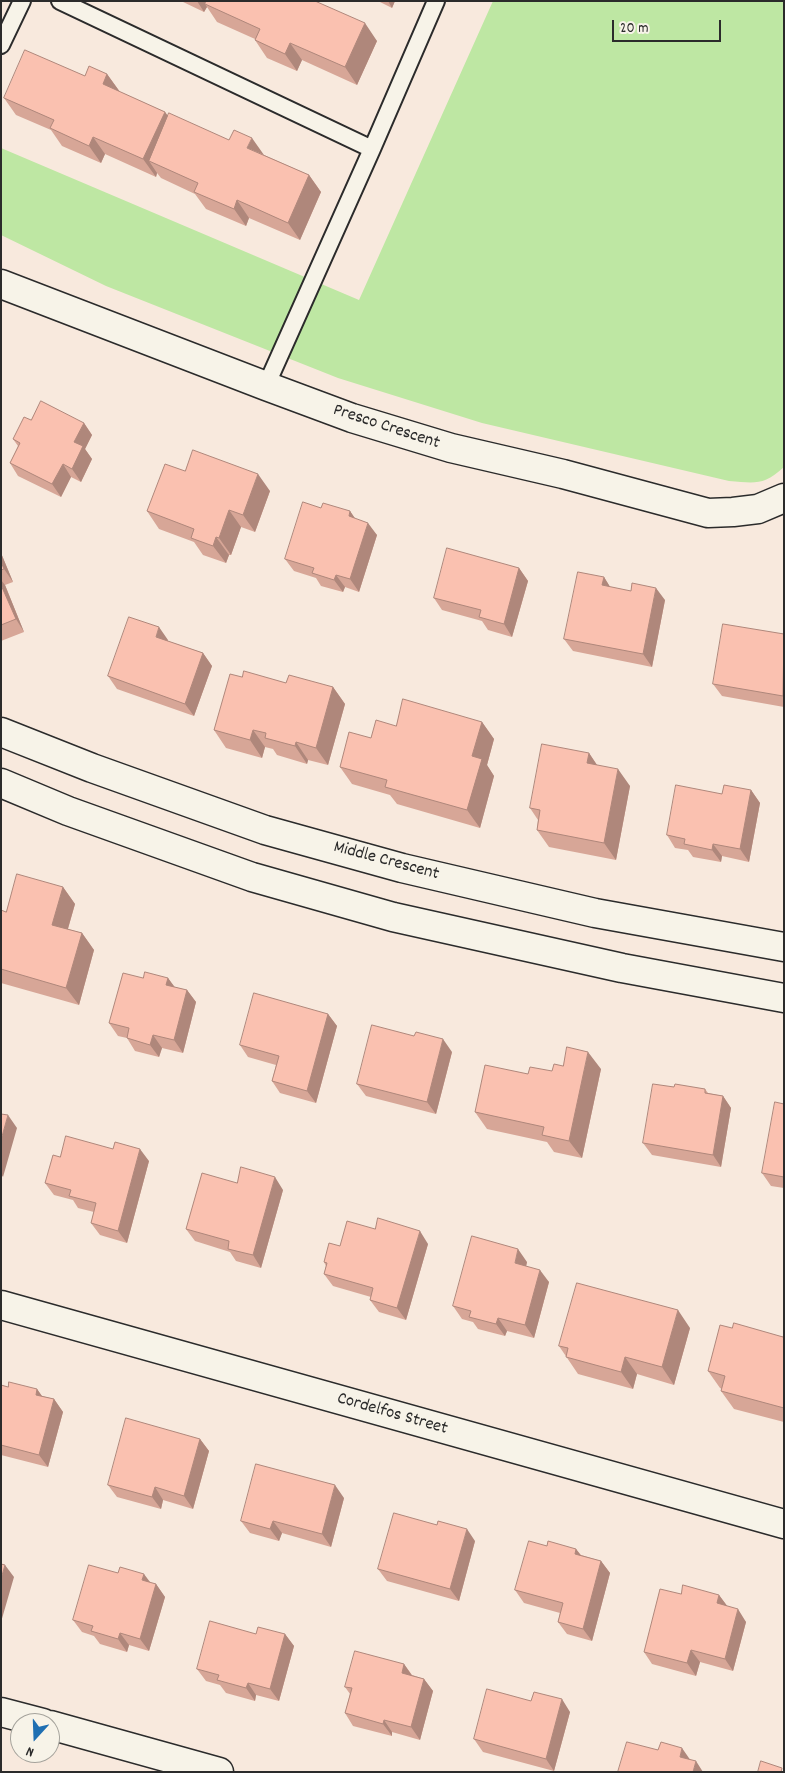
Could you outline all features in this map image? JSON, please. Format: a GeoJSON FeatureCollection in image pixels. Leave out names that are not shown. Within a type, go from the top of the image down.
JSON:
{"type":"FeatureCollection","features":[{"type":"Feature","properties":{"kind":"street","name":"Presco Crescent"},"geometry":{"type":"LineString","coordinates":[[4,291],[352,418],[451,448],[563,474],[708,513],[758,509],[784,498]]}},
{"type":"Feature","properties":{"kind":"street","name":"Middle Crescent"},"geometry":{"type":"LineString","coordinates":[[1,732],[92,768],[265,830],[329,848],[402,868],[595,913],[784,947]]}},
{"type":"Feature","properties":{"kind":"street"},"geometry":{"type":"LineString","coordinates":[[1,783],[68,811],[252,877],[393,917],[622,968],[784,998]]}},
{"type":"Feature","properties":{"kind":"street","name":"Cordelfos Street"},"geometry":{"type":"LineString","coordinates":[[1,1305],[784,1524]]}},
{"type":"Feature","properties":{"kind":"street"},"geometry":{"type":"LineString","coordinates":[[60,1728],[219,1772]]}},
{"type":"Feature","properties":{"kind":"lane"},"geometry":{"type":"LineString","coordinates":[[1,45],[22,1]]}},
{"type":"Feature","properties":{"kind":"lane"},"geometry":{"type":"LineString","coordinates":[[60,1],[372,149]]}},
{"type":"Feature","properties":{"kind":"lane"},"geometry":{"type":"LineString","coordinates":[[266,386],[436,1]]}},
{"type":"Feature","properties":{"kind":"green space"},"geometry":{"type":"Polygon","coordinates":[[[493,1],[784,1],[784,467],[777,473],[758,482],[729,481],[482,423],[338,378],[106,286],[1,235],[1,148],[359,300],[493,1]]]}},
{"type":"Feature","properties":{"kind":"building"},"geometry":{"type":"Polygon","coordinates":[[[206,1],[315,1],[365,23],[345,67],[290,43],[285,54],[255,40],[260,29],[205,4],[206,1]]]}},
{"type":"Feature","properties":{"kind":"building"},"geometry":{"type":"Polygon","coordinates":[[[25,50],[85,76],[89,66],[107,74],[103,84],[165,112],[143,159],[93,137],[89,146],[50,128],[54,120],[4,98],[25,50]]]}},
{"type":"Feature","properties":{"kind":"building"},"geometry":{"type":"Polygon","coordinates":[[[169,113],[229,140],[234,130],[252,138],[247,148],[309,175],[288,223],[237,200],[234,209],[194,192],[198,183],[149,161],[169,113]]]}},
{"type":"Feature","properties":{"kind":"building"},"geometry":{"type":"Polygon","coordinates":[[[41,401],[84,423],[74,442],[83,446],[72,469],[63,464],[52,484],[10,463],[20,443],[13,439],[24,417],[31,420],[41,401]]]}},
{"type":"Feature","properties":{"kind":"building"},"geometry":{"type":"Polygon","coordinates":[[[193,450],[258,474],[243,515],[229,510],[219,538],[216,537],[213,546],[191,538],[194,529],[147,511],[165,464],[185,471],[193,450]]]}},
{"type":"Feature","properties":{"kind":"building"},"geometry":{"type":"Polygon","coordinates":[[[303,502],[321,508],[323,503],[350,511],[349,516],[368,523],[350,579],[336,575],[334,580],[312,573],[314,568],[285,559],[303,502]]]}},
{"type":"Feature","properties":{"kind":"building"},"geometry":{"type":"Polygon","coordinates":[[[447,548],[519,568],[504,624],[479,617],[481,610],[434,598],[447,548]]]}},
{"type":"Feature","properties":{"kind":"building"},"geometry":{"type":"Polygon","coordinates":[[[578,572],[604,577],[602,585],[631,591],[632,583],[656,588],[643,654],[564,639],[578,572]]]}},
{"type":"Feature","properties":{"kind":"building"},"geometry":{"type":"Polygon","coordinates":[[[1,585],[16,619],[1,625],[1,585]]]}},
{"type":"Feature","properties":{"kind":"building"},"geometry":{"type":"Polygon","coordinates":[[[129,617],[159,627],[156,637],[203,653],[185,704],[108,676],[129,617]]]}},
{"type":"Feature","properties":{"kind":"building"},"geometry":{"type":"Polygon","coordinates":[[[723,624],[784,634],[783,696],[713,684],[723,624]]]}},
{"type":"Feature","properties":{"kind":"building"},"geometry":{"type":"Polygon","coordinates":[[[244,671],[286,683],[289,675],[333,687],[316,748],[296,742],[295,746],[265,738],[266,733],[253,730],[250,740],[214,730],[230,674],[242,677],[244,671]]]}},
{"type":"Feature","properties":{"kind":"building"},"geometry":{"type":"Polygon","coordinates":[[[403,699],[482,722],[472,756],[482,759],[467,810],[385,787],[387,780],[340,767],[349,732],[371,738],[376,720],[396,726],[403,699]]]}},
{"type":"Feature","properties":{"kind":"building"},"geometry":{"type":"Polygon","coordinates":[[[542,744],[589,753],[587,763],[618,769],[604,843],[537,830],[540,810],[530,808],[542,744]]]}},
{"type":"Feature","properties":{"kind":"building"},"geometry":{"type":"Polygon","coordinates":[[[676,785],[722,794],[724,785],[751,790],[740,849],[713,844],[712,850],[684,844],[685,839],[667,835],[676,785]]]}},
{"type":"Feature","properties":{"kind":"building"},"geometry":{"type":"Polygon","coordinates":[[[17,874],[63,887],[52,925],[82,933],[66,988],[1,969],[1,910],[6,912],[17,874]]]}},
{"type":"Feature","properties":{"kind":"building"},"geometry":{"type":"Polygon","coordinates":[[[145,972],[168,978],[166,985],[187,990],[174,1040],[153,1035],[150,1045],[127,1038],[129,1028],[109,1023],[123,973],[143,978],[145,972]]]}},
{"type":"Feature","properties":{"kind":"building"},"geometry":{"type":"Polygon","coordinates":[[[254,993],[328,1014],[307,1091],[272,1081],[279,1056],[240,1045],[254,993]]]}},
{"type":"Feature","properties":{"kind":"building"},"geometry":{"type":"Polygon","coordinates":[[[372,1025],[414,1036],[416,1032],[443,1039],[427,1102],[357,1084],[372,1025]]]}},
{"type":"Feature","properties":{"kind":"building"},"geometry":{"type":"Polygon","coordinates":[[[567,1047],[588,1052],[569,1141],[542,1135],[544,1127],[475,1112],[485,1065],[528,1074],[530,1067],[552,1071],[554,1064],[563,1066],[567,1047]]]}},
{"type":"Feature","properties":{"kind":"building"},"geometry":{"type":"Polygon","coordinates":[[[653,1084],[674,1087],[675,1084],[705,1089],[705,1093],[723,1096],[713,1155],[643,1143],[653,1084]]]}},
{"type":"Feature","properties":{"kind":"building"},"geometry":{"type":"Polygon","coordinates":[[[775,1102],[784,1104],[784,1177],[762,1173],[775,1102]]]}},
{"type":"Feature","properties":{"kind":"building"},"geometry":{"type":"Polygon","coordinates":[[[1,1114],[8,1115],[1,1140],[1,1114]]]}},
{"type":"Feature","properties":{"kind":"building"},"geometry":{"type":"Polygon","coordinates":[[[66,1136],[113,1149],[115,1142],[140,1149],[118,1231],[91,1223],[96,1203],[69,1196],[71,1190],[45,1183],[53,1155],[60,1157],[66,1136]]]}},
{"type":"Feature","properties":{"kind":"building"},"geometry":{"type":"Polygon","coordinates":[[[241,1167],[275,1177],[253,1255],[228,1249],[229,1241],[186,1229],[202,1173],[237,1183],[241,1167]]]}},
{"type":"Feature","properties":{"kind":"building"},"geometry":{"type":"Polygon","coordinates":[[[378,1218],[420,1231],[397,1308],[370,1300],[373,1288],[324,1274],[327,1263],[324,1262],[329,1243],[340,1246],[347,1221],[375,1229],[378,1218]]]}},
{"type":"Feature","properties":{"kind":"building"},"geometry":{"type":"Polygon","coordinates":[[[472,1236],[518,1249],[515,1263],[540,1270],[525,1325],[498,1318],[496,1324],[469,1317],[471,1311],[453,1306],[472,1236]]]}},
{"type":"Feature","properties":{"kind":"building"},"geometry":{"type":"Polygon","coordinates":[[[577,1283],[678,1310],[662,1367],[625,1357],[621,1372],[566,1357],[568,1348],[559,1346],[577,1283]]]}},
{"type":"Feature","properties":{"kind":"building"},"geometry":{"type":"Polygon","coordinates":[[[734,1323],[783,1337],[784,1335],[784,1408],[721,1391],[725,1376],[708,1371],[720,1325],[732,1328],[734,1323]]]}},
{"type":"Feature","properties":{"kind":"building"},"geometry":{"type":"Polygon","coordinates":[[[9,1382],[37,1389],[36,1395],[54,1399],[39,1455],[1,1445],[1,1385],[8,1387],[9,1382]]]}},
{"type":"Feature","properties":{"kind":"building"},"geometry":{"type":"Polygon","coordinates":[[[126,1418],[200,1439],[184,1496],[155,1487],[152,1497],[108,1485],[126,1418]]]}},
{"type":"Feature","properties":{"kind":"building"},"geometry":{"type":"Polygon","coordinates":[[[256,1464],[335,1485],[322,1534],[273,1521],[270,1529],[241,1521],[256,1464]]]}},
{"type":"Feature","properties":{"kind":"building"},"geometry":{"type":"Polygon","coordinates":[[[394,1513],[437,1525],[438,1521],[467,1529],[450,1589],[378,1569],[394,1513]]]}},
{"type":"Feature","properties":{"kind":"building"},"geometry":{"type":"Polygon","coordinates":[[[529,1541],[547,1546],[548,1541],[576,1549],[575,1554],[601,1561],[583,1629],[558,1622],[563,1603],[515,1590],[529,1541]]]}},
{"type":"Feature","properties":{"kind":"building"},"geometry":{"type":"Polygon","coordinates":[[[1,1564],[5,1565],[1,1579],[1,1564]]]}},
{"type":"Feature","properties":{"kind":"building"},"geometry":{"type":"Polygon","coordinates":[[[89,1565],[118,1573],[120,1567],[144,1574],[142,1580],[156,1584],[140,1639],[120,1633],[118,1639],[91,1631],[93,1626],[73,1620],[89,1565]]]}},
{"type":"Feature","properties":{"kind":"building"},"geometry":{"type":"Polygon","coordinates":[[[683,1585],[719,1595],[717,1603],[738,1609],[725,1659],[691,1650],[687,1663],[644,1652],[660,1589],[681,1594],[683,1585]]]}},
{"type":"Feature","properties":{"kind":"building"},"geometry":{"type":"Polygon","coordinates":[[[210,1621],[256,1634],[258,1627],[285,1634],[270,1689],[248,1683],[246,1688],[217,1680],[219,1675],[197,1669],[210,1621]]]}},
{"type":"Feature","properties":{"kind":"building"},"geometry":{"type":"Polygon","coordinates":[[[355,1651],[404,1664],[402,1673],[424,1679],[411,1727],[384,1720],[383,1724],[345,1713],[352,1688],[345,1687],[355,1651]]]}},
{"type":"Feature","properties":{"kind":"building"},"geometry":{"type":"Polygon","coordinates":[[[487,1689],[531,1701],[534,1692],[562,1699],[546,1759],[474,1739],[487,1689]]]}},
{"type":"Feature","properties":{"kind":"building"},"geometry":{"type":"Polygon","coordinates":[[[627,1742],[658,1750],[661,1742],[682,1748],[680,1757],[696,1761],[693,1772],[618,1772],[627,1742]]]}},
{"type":"Feature","properties":{"kind":"building"},"geometry":{"type":"Polygon","coordinates":[[[761,1761],[782,1768],[781,1772],[758,1772],[761,1761]]]}}]}
